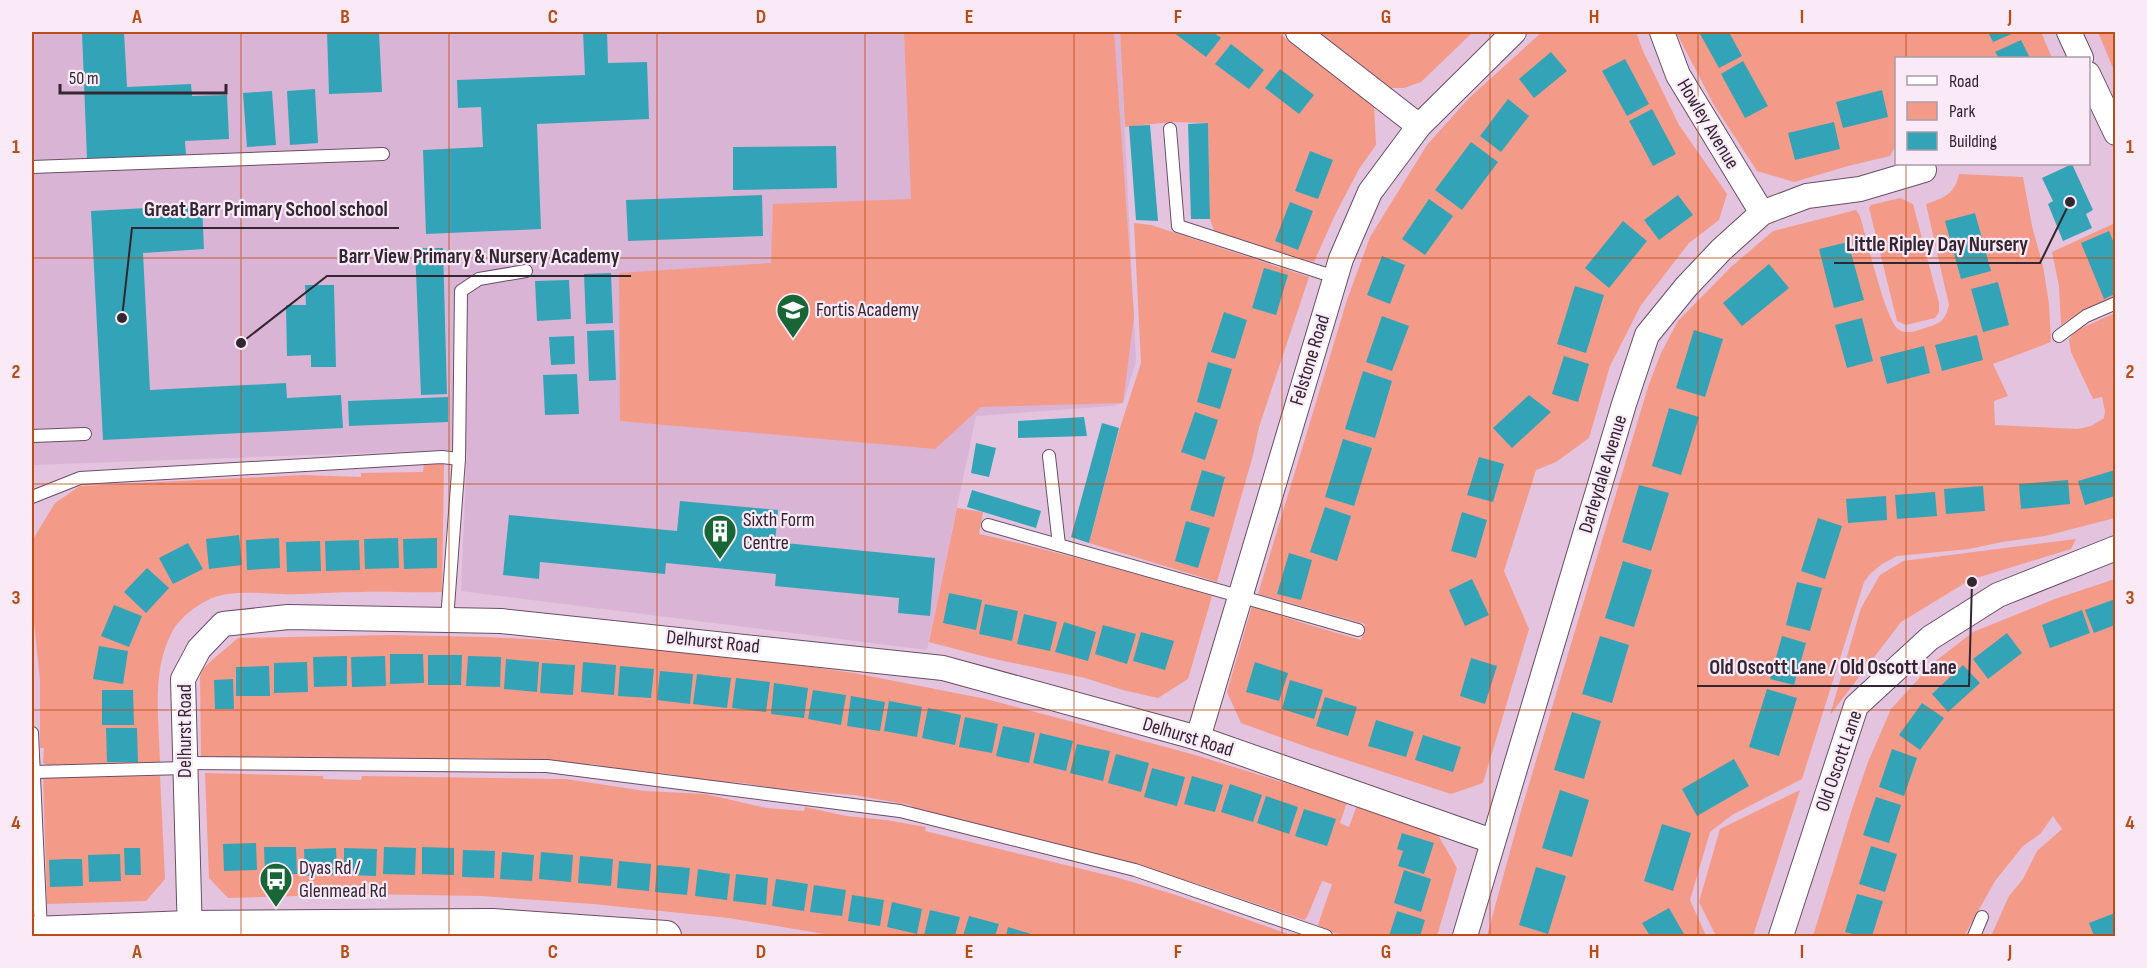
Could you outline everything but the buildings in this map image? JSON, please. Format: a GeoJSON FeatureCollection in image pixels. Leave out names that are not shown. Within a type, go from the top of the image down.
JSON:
{"type":"FeatureCollection","features":[{"type":"Feature","properties":{"kind":"street"},"geometry":{"type":"LineString","coordinates":[[1298,32],[1419,126]]}},
{"type":"Feature","properties":{"kind":"street","name":"Felstone Road"},"geometry":{"type":"LineString","coordinates":[[1198,738],[1335,277],[1370,192],[1419,126],[1514,32]]}},
{"type":"Feature","properties":{"kind":"street","name":"Howley Avenue"},"geometry":{"type":"LineString","coordinates":[[1662,32],[1678,75],[1762,213]]}},
{"type":"Feature","properties":{"kind":"street"},"geometry":{"type":"LineString","coordinates":[[2069,32],[2081,57]]}},
{"type":"Feature","properties":{"kind":"street"},"geometry":{"type":"LineString","coordinates":[[2090,78],[2115,134]]}},
{"type":"Feature","properties":{"kind":"street","name":"Darleydale Avenue"},"geometry":{"type":"LineString","coordinates":[[1465,936],[1624,404],[1647,335],[1693,280],[1762,213],[1807,196],[1860,189],[1924,170]]}},
{"type":"Feature","properties":{"kind":"street","name":"Old Oscott Lane"},"geometry":{"type":"LineString","coordinates":[[1781,936],[1856,706],[1930,638],[1998,595],[2115,548]]}},
{"type":"Feature","properties":{"kind":"street","name":"Delhurst Road"},"geometry":{"type":"LineString","coordinates":[[190,931],[183,680],[199,649],[223,624],[288,617],[513,622],[943,668],[1198,738],[1492,841]]}},
{"type":"Feature","properties":{"kind":"street"},"geometry":{"type":"LineString","coordinates":[[36,932],[493,930],[666,936]]}},
{"type":"Feature","properties":{"kind":"lane"},"geometry":{"type":"LineString","coordinates":[[1170,129],[1178,226],[1335,277]]}},
{"type":"Feature","properties":{"kind":"lane"},"geometry":{"type":"LineString","coordinates":[[32,167],[382,154]]}},
{"type":"Feature","properties":{"kind":"lane"},"geometry":{"type":"LineString","coordinates":[[447,620],[459,459],[461,291],[479,279],[526,272]]}},
{"type":"Feature","properties":{"kind":"lane"},"geometry":{"type":"LineString","coordinates":[[2059,336],[2086,316],[2115,303]]}},
{"type":"Feature","properties":{"kind":"lane"},"geometry":{"type":"LineString","coordinates":[[32,436],[85,435]]}},
{"type":"Feature","properties":{"kind":"lane"},"geometry":{"type":"LineString","coordinates":[[1049,456],[1059,545]]}},
{"type":"Feature","properties":{"kind":"lane"},"geometry":{"type":"LineString","coordinates":[[32,496],[80,478],[442,457],[459,459]]}},
{"type":"Feature","properties":{"kind":"lane"},"geometry":{"type":"LineString","coordinates":[[988,525],[1358,630]]}},
{"type":"Feature","properties":{"kind":"lane"},"geometry":{"type":"LineString","coordinates":[[32,733],[36,932]]}},
{"type":"Feature","properties":{"kind":"lane"},"geometry":{"type":"LineString","coordinates":[[34,772],[185,765],[547,766],[900,811],[1135,870],[1326,936]]}},
{"type":"Feature","properties":{"kind":"lane"},"geometry":{"type":"LineString","coordinates":[[1974,936],[1982,917]]}},
{"type":"Feature","properties":{"kind":"shaded area","name":"Fortis Academy"},"geometry":{"type":"Polygon","coordinates":[[[32,32],[1120,32],[1136,362],[1123,403],[1112,406],[976,416],[927,650],[461,591],[467,451],[32,465],[32,32]]]}},
{"type":"Feature","properties":{"kind":"green space"},"geometry":{"type":"Polygon","coordinates":[[[904,32],[1114,32],[1134,316],[1123,403],[981,407],[935,449],[620,421],[619,273],[771,263],[773,204],[911,199],[904,32]]]}},
{"type":"Feature","properties":{"kind":"green space"},"geometry":{"type":"Polygon","coordinates":[[[1120,32],[1277,32],[1374,104],[1376,145],[1359,169],[1314,262],[1215,233],[1210,219],[1208,123],[1171,122],[1125,127],[1120,32]]]}},
{"type":"Feature","properties":{"kind":"green space"},"geometry":{"type":"Polygon","coordinates":[[[1311,32],[1473,32],[1421,82],[1404,88],[1385,88],[1311,32]]]}},
{"type":"Feature","properties":{"kind":"green space"},"geometry":{"type":"Polygon","coordinates":[[[1542,32],[1636,32],[1679,125],[1727,194],[1719,220],[1689,243],[1641,305],[1610,366],[1589,438],[1556,462],[1536,470],[1504,571],[1529,629],[1483,783],[1451,794],[1241,723],[1227,692],[1252,606],[1361,640],[1365,624],[1258,594],[1347,300],[1370,237],[1427,145],[1469,98],[1542,32]]]}},
{"type":"Feature","properties":{"kind":"green space"},"geometry":{"type":"Polygon","coordinates":[[[1676,32],[2041,32],[2052,57],[1895,57],[1895,147],[1890,156],[1794,182],[1757,171],[1714,105],[1676,32]]]}},
{"type":"Feature","properties":{"kind":"green space"},"geometry":{"type":"Polygon","coordinates":[[[2098,32],[2115,32],[2115,73],[2098,32]]]}},
{"type":"Feature","properties":{"kind":"green space"},"geometry":{"type":"Polygon","coordinates":[[[1959,174],[2023,177],[2049,304],[2051,342],[1993,364],[2008,396],[1994,401],[1995,425],[2078,429],[2091,426],[2104,418],[2102,397],[2093,399],[2071,352],[2069,340],[2075,331],[2115,313],[2115,518],[2045,536],[1969,549],[1897,556],[1870,574],[1864,582],[1802,779],[1732,815],[1710,832],[1690,900],[1706,936],[1487,936],[1521,811],[1648,387],[1661,353],[1678,321],[1731,267],[1773,231],[1856,210],[1860,216],[1887,310],[1898,329],[1908,332],[1938,323],[1946,315],[1949,305],[1926,204],[1952,191],[1959,174]]]}},
{"type":"Feature","properties":{"kind":"green space"},"geometry":{"type":"Polygon","coordinates":[[[1900,198],[1913,204],[1939,303],[1939,312],[1935,318],[1906,325],[1897,321],[1869,208],[1871,205],[1900,198]]]}},
{"type":"Feature","properties":{"kind":"green space"},"geometry":{"type":"Polygon","coordinates":[[[1134,223],[1151,225],[1309,277],[1259,427],[1217,582],[1089,543],[1118,434],[1141,363],[1134,223]]]}},
{"type":"Feature","properties":{"kind":"green space"},"geometry":{"type":"Polygon","coordinates":[[[2115,223],[2115,297],[2082,311],[2061,325],[2059,286],[2052,252],[2115,223]]]}},
{"type":"Feature","properties":{"kind":"green space"},"geometry":{"type":"Polygon","coordinates":[[[424,462],[444,463],[442,592],[242,593],[211,598],[180,621],[165,647],[158,696],[160,763],[51,767],[43,763],[44,748],[40,748],[40,681],[34,621],[32,541],[55,503],[80,486],[303,475],[361,477],[361,473],[423,472],[424,462]]]}},
{"type":"Feature","properties":{"kind":"green space"},"geometry":{"type":"Polygon","coordinates":[[[957,508],[983,512],[979,534],[1067,555],[1212,596],[1188,679],[1158,698],[1085,678],[990,658],[929,642],[957,508]]]}},
{"type":"Feature","properties":{"kind":"green space"},"geometry":{"type":"Polygon","coordinates":[[[2076,539],[2071,549],[1970,580],[1901,622],[1830,715],[1861,608],[1880,575],[1903,561],[2076,539]]]}},
{"type":"Feature","properties":{"kind":"green space"},"geometry":{"type":"Polygon","coordinates":[[[2115,579],[2115,936],[1991,936],[2009,896],[2023,879],[2037,851],[2062,829],[2053,816],[2040,834],[2023,846],[1995,881],[1964,936],[1813,936],[1868,762],[1891,709],[1932,664],[1973,632],[2055,599],[2115,579]]]}},
{"type":"Feature","properties":{"kind":"green space"},"geometry":{"type":"Polygon","coordinates":[[[389,635],[586,642],[756,659],[854,673],[986,699],[1195,755],[1347,802],[1340,823],[1349,827],[1357,805],[1438,835],[1457,868],[1437,936],[1356,936],[1326,930],[1318,925],[1332,884],[1322,881],[1304,920],[1198,884],[964,820],[929,814],[910,805],[854,795],[707,781],[669,774],[614,769],[593,764],[576,766],[483,758],[201,757],[200,677],[202,670],[238,638],[389,635]]]}},
{"type":"Feature","properties":{"kind":"green space"},"geometry":{"type":"Polygon","coordinates":[[[205,773],[323,776],[323,779],[361,780],[362,776],[566,779],[645,791],[705,794],[766,808],[804,811],[805,807],[846,816],[926,827],[925,831],[1119,878],[1294,936],[836,936],[729,918],[593,904],[481,896],[360,894],[228,898],[209,878],[205,773]]]}},
{"type":"Feature","properties":{"kind":"green space"},"geometry":{"type":"Polygon","coordinates":[[[160,776],[165,879],[146,901],[47,904],[43,777],[160,776]]]}},
{"type":"Feature","properties":{"kind":"green space"},"geometry":{"type":"Polygon","coordinates":[[[1800,790],[1753,936],[1716,936],[1699,902],[1720,829],[1800,790]]]}},
{"type":"Feature","properties":{"kind":"place","name":"Little Ripley Day Nursery"},"geometry":{"type":"Point","coordinates":[2070,202]}},
{"type":"Feature","properties":{"kind":"place","name":"Great Barr Primary School school"},"geometry":{"type":"Point","coordinates":[122,318]}},
{"type":"Feature","properties":{"kind":"place","name":"Fortis Academy"},"geometry":{"type":"Point","coordinates":[793,339]}},
{"type":"Feature","properties":{"kind":"place","name":"Barr View Primary & Nursery Academy"},"geometry":{"type":"Point","coordinates":[241,343]}},
{"type":"Feature","properties":{"kind":"place","name":"Sixth Form Centre"},"geometry":{"type":"Point","coordinates":[720,560]}},
{"type":"Feature","properties":{"kind":"place","name":"Old Oscott Lane / Old Oscott Lane"},"geometry":{"type":"Point","coordinates":[1972,582]}},
{"type":"Feature","properties":{"kind":"place","name":"Dyas Rd / Glenmead Rd"},"geometry":{"type":"Point","coordinates":[276,908]}}]}
